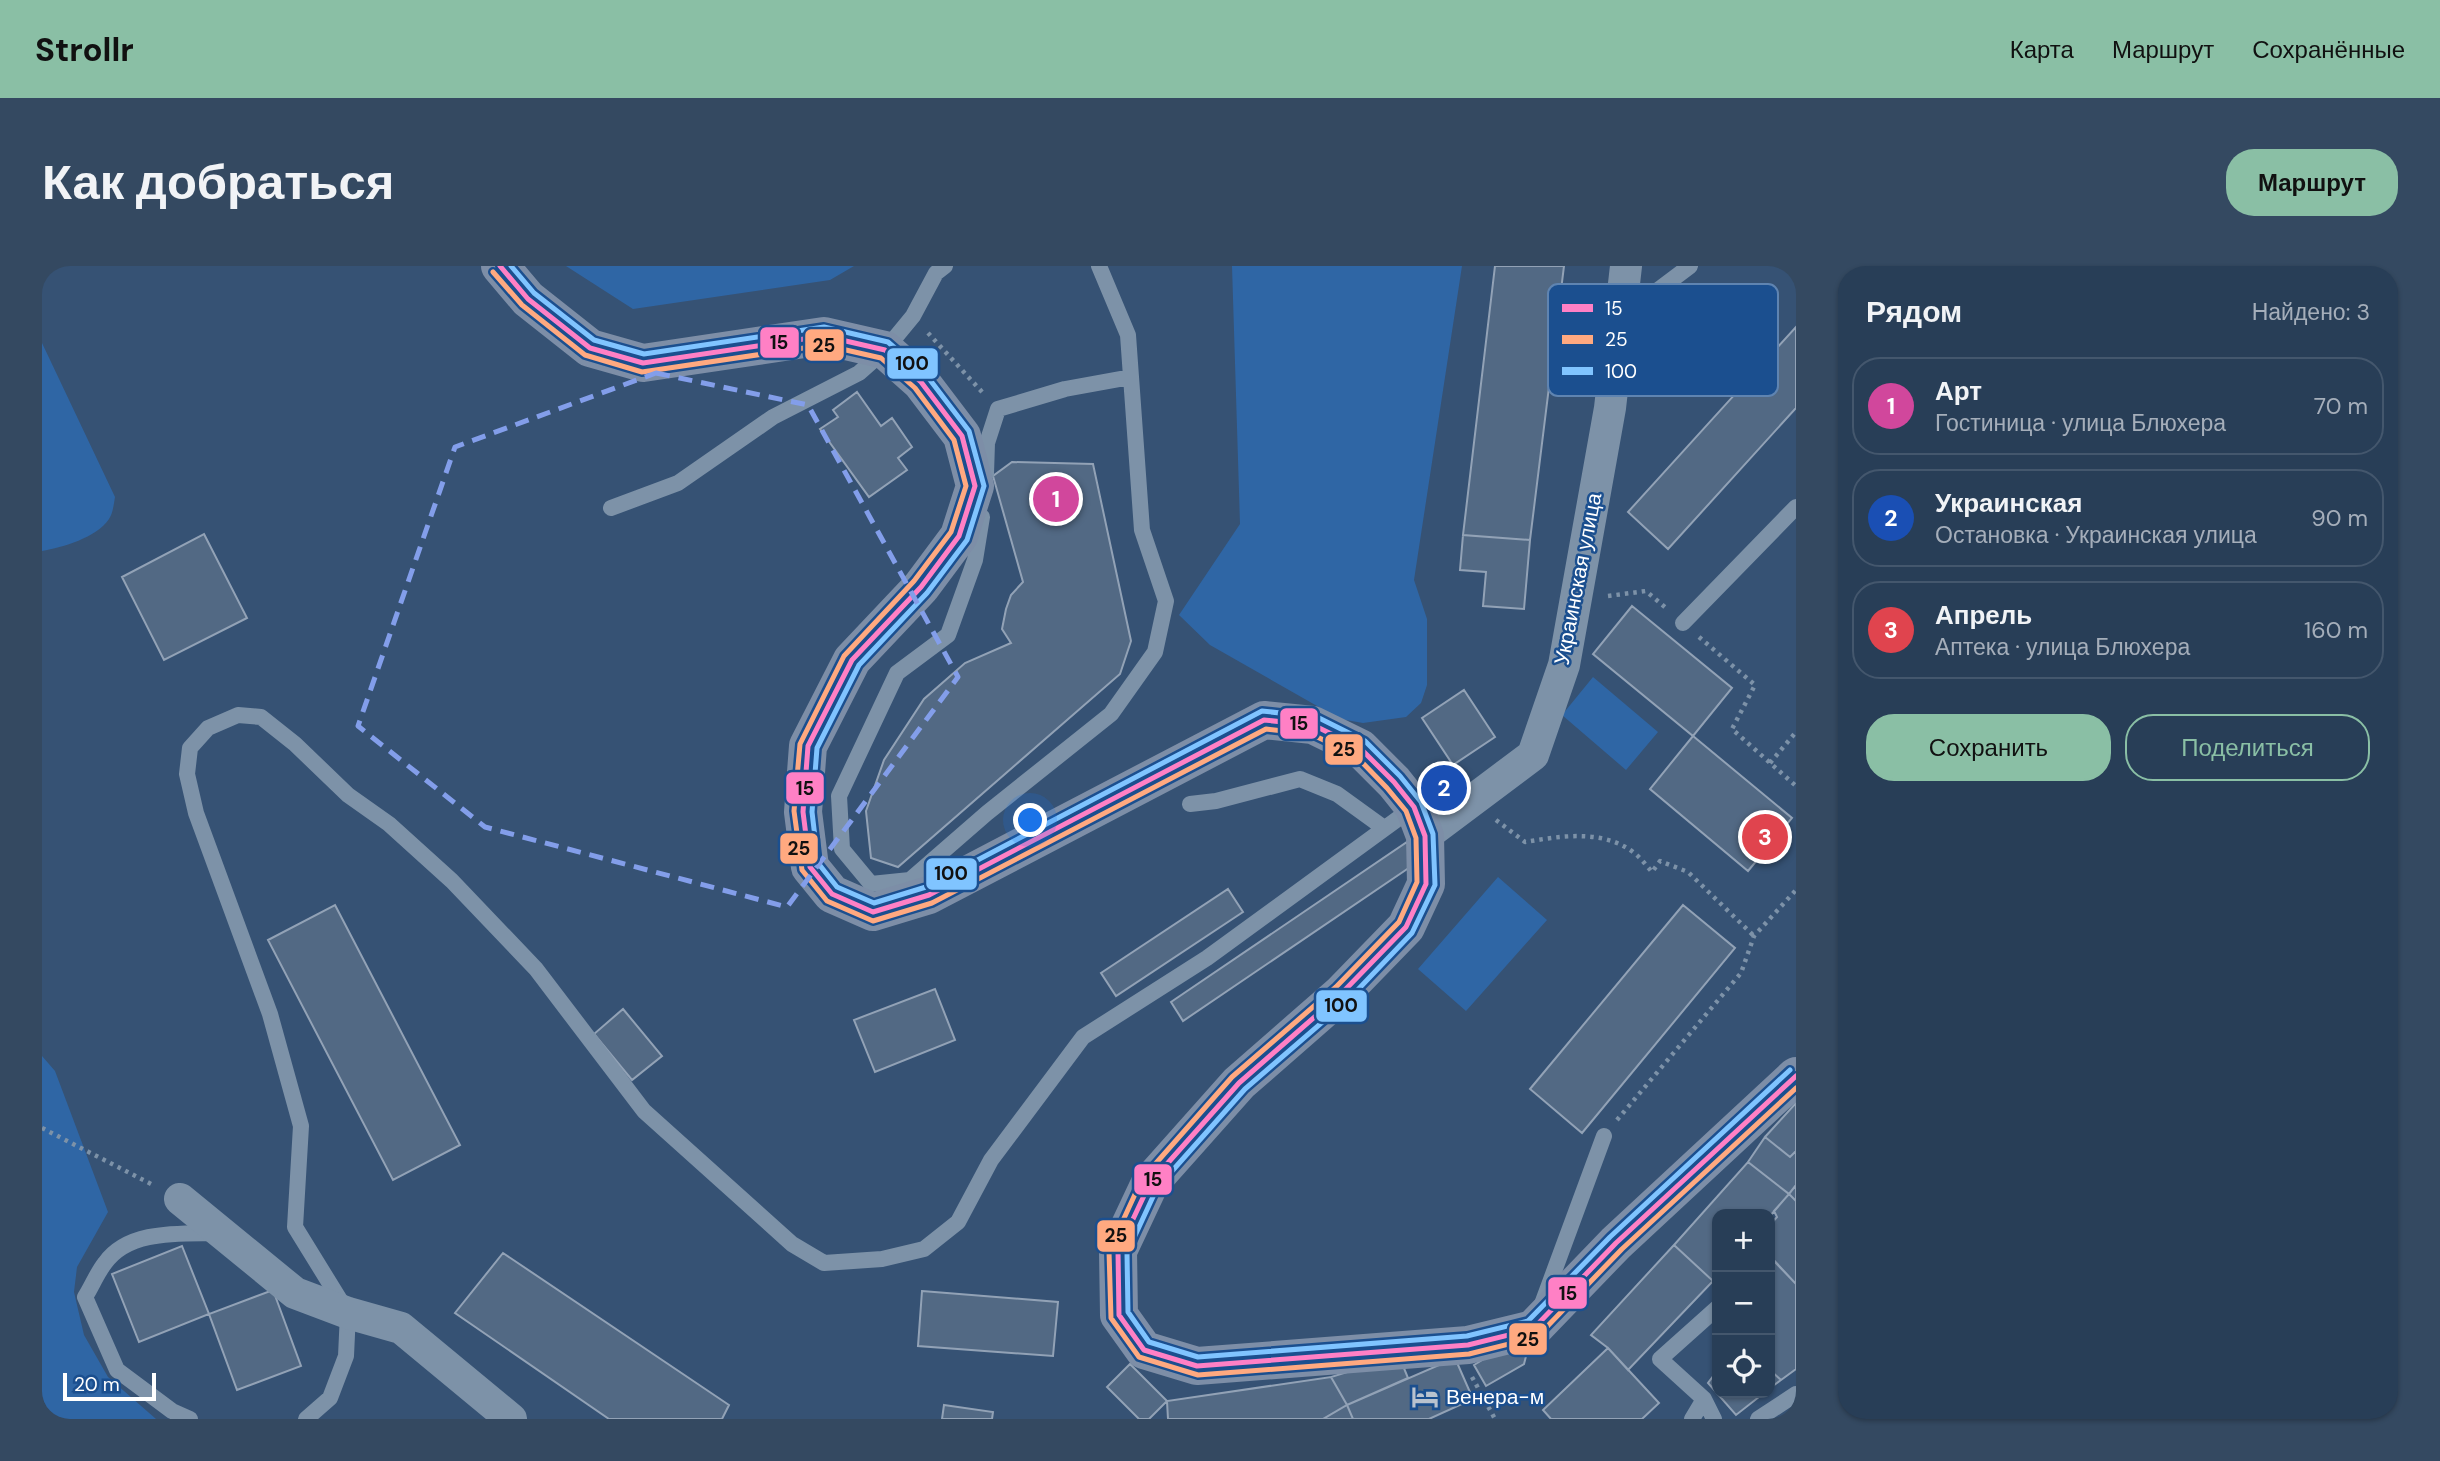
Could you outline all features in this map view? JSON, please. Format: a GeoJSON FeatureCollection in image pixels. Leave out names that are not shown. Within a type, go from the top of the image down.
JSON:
{"type":"FeatureCollection","features":[{"type":"Feature","properties":{"kind":"main road"},"geometry":{"type":"LineString","coordinates":[[500,266],[528,299],[590,348],[643,363],[824,336],[885,350],[921,382],[962,436],[975,486],[959,536],[921,587],[852,660],[807,746],[803,812],[810,867],[832,894],[873,912],[929,895],[1264,720],[1313,725],[1360,748],[1394,782],[1426,884],[1406,928],[1342,993],[1239,1083],[1150,1183],[1118,1251],[1119,1315],[1144,1350],[1197,1366],[1455,1346],[1533,1329],[1616,1243],[1796,1076]]}},
{"type":"Feature","properties":{"kind":"street","name":"Украинская улица"},"geometry":{"type":"LineString","coordinates":[[1624,284],[1626,266]]}},
{"type":"Feature","properties":{"kind":"street","name":"Украинская улица"},"geometry":{"type":"LineString","coordinates":[[1408,824],[1533,755],[1564,665],[1611,396]]}},
{"type":"Feature","properties":{"kind":"street"},"geometry":{"type":"LineString","coordinates":[[180,1199],[295,1293],[348,1313],[401,1328],[510,1419]]}},
{"type":"Feature","properties":{"kind":"lane"},"geometry":{"type":"LineString","coordinates":[[611,508],[678,483],[773,417],[859,373],[885,350],[913,316],[936,273],[945,266]]}},
{"type":"Feature","properties":{"kind":"lane"},"geometry":{"type":"LineString","coordinates":[[1099,266],[1128,335],[1142,530],[1166,601],[1155,652],[1111,713],[987,813],[910,880],[871,884],[842,849],[839,796],[897,674],[948,635],[975,560],[985,496],[987,443],[998,409],[1065,389],[1131,377]]}},
{"type":"Feature","properties":{"kind":"lane"},"geometry":{"type":"LineString","coordinates":[[1666,284],[1690,266]]}},
{"type":"Feature","properties":{"kind":"lane"},"geometry":{"type":"LineString","coordinates":[[1683,623],[1796,507]]}},
{"type":"Feature","properties":{"kind":"lane"},"geometry":{"type":"LineString","coordinates":[[306,1419],[330,1398],[346,1356],[348,1313],[295,1227],[301,1126],[270,1014],[196,813],[187,774],[190,748],[208,728],[238,715],[261,717],[295,744],[348,795],[389,824],[452,881],[536,969],[644,1111],[792,1244],[824,1263],[882,1259],[924,1249],[958,1222],[991,1160],[1083,1037],[1408,824]]}},
{"type":"Feature","properties":{"kind":"lane"},"geometry":{"type":"LineString","coordinates":[[1189,804],[1216,801],[1300,779],[1408,824]]}},
{"type":"Feature","properties":{"kind":"lane"},"geometry":{"type":"LineString","coordinates":[[1533,1329],[1604,1136]]}},
{"type":"Feature","properties":{"kind":"lane"},"geometry":{"type":"LineString","coordinates":[[190,1419],[172,1411],[117,1370],[85,1297],[106,1261],[129,1242],[164,1235],[221,1233]]}},
{"type":"Feature","properties":{"kind":"lane"},"geometry":{"type":"LineString","coordinates":[[1712,1312],[1660,1359],[1704,1399],[1714,1419]]}},
{"type":"Feature","properties":{"kind":"lane"},"geometry":{"type":"LineString","coordinates":[[1758,1419],[1796,1394]]}},
{"type":"Feature","properties":{"kind":"lane"},"geometry":{"type":"LineString","coordinates":[[1692,1419],[1704,1399]]}},
{"type":"Feature","properties":{"kind":"path"},"geometry":{"type":"LineString","coordinates":[[913,316],[998,409]]}},
{"type":"Feature","properties":{"kind":"path"},"geometry":{"type":"LineString","coordinates":[[1646,591],[1755,685],[1732,729],[1796,786]]}},
{"type":"Feature","properties":{"kind":"path"},"geometry":{"type":"LineString","coordinates":[[1770,763],[1796,732]]}},
{"type":"Feature","properties":{"kind":"path"},"geometry":{"type":"LineString","coordinates":[[1509,828],[1525,842],[1564,835],[1610,839],[1634,852],[1652,872],[1660,861],[1688,872],[1754,936]]}},
{"type":"Feature","properties":{"kind":"path"},"geometry":{"type":"LineString","coordinates":[[1604,1136],[1741,972],[1754,936],[1796,890]]}},
{"type":"Feature","properties":{"kind":"path"},"geometry":{"type":"LineString","coordinates":[[42,1128],[180,1199]]}},
{"type":"Feature","properties":{"kind":"path"},"geometry":{"type":"LineString","coordinates":[[1455,1346],[1495,1419]]}},
{"type":"Feature","properties":{"kind":"highlighted area"},"geometry":{"type":"Polygon","coordinates":[[[656,373],[808,405],[958,677],[787,907],[485,827],[358,726],[455,447],[656,373]]]}},
{"type":"Feature","properties":{"kind":"shaded area"},"geometry":{"type":"Polygon","coordinates":[[[566,266],[854,266],[830,280],[633,309],[566,266]]]}},
{"type":"Feature","properties":{"kind":"shaded area"},"geometry":{"type":"Polygon","coordinates":[[[1232,266],[1462,266],[1414,580],[1427,619],[1427,685],[1421,703],[1406,717],[1363,723],[1340,719],[1210,645],[1179,615],[1240,524],[1232,266]]]}},
{"type":"Feature","properties":{"kind":"shaded area"},"geometry":{"type":"Polygon","coordinates":[[[42,343],[115,497],[110,517],[103,526],[69,544],[42,551],[42,343]]]}},
{"type":"Feature","properties":{"kind":"shaded area"},"geometry":{"type":"Polygon","coordinates":[[[1593,677],[1658,732],[1626,770],[1562,715],[1593,677]]]}},
{"type":"Feature","properties":{"kind":"shaded area"},"geometry":{"type":"Polygon","coordinates":[[[1498,877],[1547,920],[1466,1011],[1418,969],[1498,877]]]}},
{"type":"Feature","properties":{"kind":"shaded area"},"geometry":{"type":"Polygon","coordinates":[[[42,1056],[55,1071],[108,1212],[77,1267],[74,1292],[84,1335],[108,1377],[156,1419],[42,1419],[42,1056]]]}},
{"type":"Feature","properties":{"kind":"building"},"geometry":{"type":"Polygon","coordinates":[[[1495,266],[1564,266],[1562,284],[1548,284],[1548,395],[1530,540],[1463,535],[1495,266]]]}},
{"type":"Feature","properties":{"kind":"building"},"geometry":{"type":"Polygon","coordinates":[[[1796,327],[1796,408],[1668,549],[1628,512],[1733,396],[1778,396],[1778,347],[1796,327]]]}},
{"type":"Feature","properties":{"kind":"building"},"geometry":{"type":"Polygon","coordinates":[[[857,392],[881,426],[892,418],[912,447],[898,458],[907,470],[869,497],[820,429],[838,417],[833,410],[857,392]]]}},
{"type":"Feature","properties":{"kind":"building"},"geometry":{"type":"Polygon","coordinates":[[[1012,462],[1093,464],[1131,641],[1120,674],[898,867],[871,858],[866,811],[884,760],[924,699],[965,663],[1011,643],[1002,629],[1011,595],[1023,582],[993,476],[1012,462]]]}},
{"type":"Feature","properties":{"kind":"building"},"geometry":{"type":"Polygon","coordinates":[[[204,534],[247,618],[164,660],[122,577],[204,534]]]}},
{"type":"Feature","properties":{"kind":"building"},"geometry":{"type":"Polygon","coordinates":[[[1463,535],[1530,540],[1524,609],[1483,606],[1486,572],[1460,570],[1463,535]]]}},
{"type":"Feature","properties":{"kind":"building"},"geometry":{"type":"Polygon","coordinates":[[[1632,606],[1732,688],[1693,736],[1593,654],[1632,606]]]}},
{"type":"Feature","properties":{"kind":"building"},"geometry":{"type":"Polygon","coordinates":[[[1464,690],[1495,737],[1453,765],[1422,718],[1464,690]]]}},
{"type":"Feature","properties":{"kind":"building"},"geometry":{"type":"Polygon","coordinates":[[[1693,736],[1792,818],[1748,871],[1650,789],[1693,736]]]}},
{"type":"Feature","properties":{"kind":"building"},"geometry":{"type":"Polygon","coordinates":[[[1407,842],[1419,861],[1183,1021],[1171,1002],[1407,842]]]}},
{"type":"Feature","properties":{"kind":"building"},"geometry":{"type":"Polygon","coordinates":[[[1228,889],[1243,912],[1116,996],[1101,973],[1228,889]]]}},
{"type":"Feature","properties":{"kind":"building"},"geometry":{"type":"Polygon","coordinates":[[[335,905],[460,1145],[393,1180],[268,940],[335,905]]]}},
{"type":"Feature","properties":{"kind":"building"},"geometry":{"type":"Polygon","coordinates":[[[1683,905],[1735,948],[1582,1133],[1530,1089],[1683,905]]]}},
{"type":"Feature","properties":{"kind":"building"},"geometry":{"type":"Polygon","coordinates":[[[935,989],[955,1040],[875,1072],[854,1020],[935,989]]]}},
{"type":"Feature","properties":{"kind":"building"},"geometry":{"type":"Polygon","coordinates":[[[623,1009],[662,1056],[632,1080],[594,1034],[623,1009]]]}},
{"type":"Feature","properties":{"kind":"building"},"geometry":{"type":"Polygon","coordinates":[[[1796,1103],[1796,1151],[1790,1157],[1765,1137],[1796,1103]]]}},
{"type":"Feature","properties":{"kind":"building"},"geometry":{"type":"Polygon","coordinates":[[[1765,1137],[1790,1157],[1796,1151],[1796,1185],[1789,1194],[1748,1162],[1765,1137]]]}},
{"type":"Feature","properties":{"kind":"building"},"geometry":{"type":"Polygon","coordinates":[[[1748,1162],[1789,1194],[1775,1210],[1712,1209],[1712,1280],[1674,1245],[1748,1162]]]}},
{"type":"Feature","properties":{"kind":"building"},"geometry":{"type":"Polygon","coordinates":[[[1796,1185],[1796,1201],[1789,1194],[1796,1185]]]}},
{"type":"Feature","properties":{"kind":"building"},"geometry":{"type":"Polygon","coordinates":[[[1789,1194],[1796,1201],[1796,1284],[1775,1261],[1775,1210],[1789,1194]]]}},
{"type":"Feature","properties":{"kind":"building"},"geometry":{"type":"Polygon","coordinates":[[[1674,1245],[1712,1280],[1628,1370],[1608,1348],[1591,1335],[1674,1245]]]}},
{"type":"Feature","properties":{"kind":"building"},"geometry":{"type":"Polygon","coordinates":[[[182,1246],[209,1314],[139,1342],[112,1274],[182,1246]]]}},
{"type":"Feature","properties":{"kind":"building"},"geometry":{"type":"Polygon","coordinates":[[[503,1253],[729,1405],[722,1419],[609,1419],[455,1313],[503,1253]]]}},
{"type":"Feature","properties":{"kind":"building"},"geometry":{"type":"Polygon","coordinates":[[[1775,1262],[1796,1284],[1796,1369],[1781,1380],[1775,1375],[1775,1262]]]}},
{"type":"Feature","properties":{"kind":"building"},"geometry":{"type":"Polygon","coordinates":[[[273,1290],[301,1366],[237,1390],[209,1314],[273,1290]]]}},
{"type":"Feature","properties":{"kind":"building"},"geometry":{"type":"Polygon","coordinates":[[[922,1291],[1058,1302],[1053,1356],[918,1346],[922,1291]]]}},
{"type":"Feature","properties":{"kind":"building"},"geometry":{"type":"Polygon","coordinates":[[[1533,1329],[1524,1364],[1486,1386],[1474,1365],[1533,1329]]]}},
{"type":"Feature","properties":{"kind":"building"},"geometry":{"type":"Polygon","coordinates":[[[1608,1348],[1659,1403],[1642,1419],[1551,1419],[1543,1410],[1608,1348]]]}},
{"type":"Feature","properties":{"kind":"building"},"geometry":{"type":"Polygon","coordinates":[[[1399,1356],[1408,1378],[1347,1405],[1331,1377],[1399,1356]]]}},
{"type":"Feature","properties":{"kind":"building"},"geometry":{"type":"Polygon","coordinates":[[[1455,1358],[1473,1399],[1429,1419],[1353,1419],[1347,1405],[1455,1358]]]}},
{"type":"Feature","properties":{"kind":"building"},"geometry":{"type":"Polygon","coordinates":[[[1130,1364],[1167,1401],[1149,1419],[1139,1419],[1107,1387],[1130,1364]]]}},
{"type":"Feature","properties":{"kind":"building"},"geometry":{"type":"Polygon","coordinates":[[[1331,1377],[1347,1405],[1323,1419],[1168,1419],[1167,1401],[1331,1377]]]}},
{"type":"Feature","properties":{"kind":"building"},"geometry":{"type":"Polygon","coordinates":[[[1721,1398],[1758,1398],[1736,1415],[1721,1398]]]}},
{"type":"Feature","properties":{"kind":"building"},"geometry":{"type":"Polygon","coordinates":[[[944,1405],[993,1412],[992,1419],[942,1419],[944,1405]]]}},
{"type":"Feature","properties":{"kind":"building"},"geometry":{"type":"Polygon","coordinates":[[[1347,1405],[1353,1419],[1323,1419],[1347,1405]]]}},
{"type":"Feature","properties":{"kind":"transit line","name":"15"},"geometry":{"type":"LineString","coordinates":[[500,266],[528,299],[590,348],[643,363],[824,336],[885,350],[921,382],[962,436],[975,486],[959,536],[921,587],[852,660],[808,746],[803,812],[810,867],[832,894],[873,912],[929,895],[1264,720],[1313,725],[1360,748],[1394,782],[1414,807],[1425,836],[1426,884],[1406,927],[1342,993],[1239,1083],[1150,1183],[1118,1251],[1119,1315],[1144,1350],[1197,1366],[1468,1345],[1533,1329],[1616,1243],[1796,1076]]}},
{"type":"Feature","properties":{"kind":"transit line","name":"100"},"geometry":{"type":"LineString","coordinates":[[511,266],[534,293],[594,340],[644,354],[824,327],[888,342],[927,376],[969,431],[984,486],[967,540],[927,593],[859,665],[817,748],[812,812],[818,863],[837,887],[874,903],[926,887],[1262,711],[1317,717],[1365,741],[1400,776],[1421,802],[1433,834],[1435,885],[1412,933],[1348,1000],[1245,1089],[1157,1188],[1127,1253],[1128,1312],[1149,1342],[1198,1357],[1467,1336],[1528,1321],[1610,1237],[1790,1070]]}},
{"type":"Feature","properties":{"kind":"transit line","name":"25"},"geometry":{"type":"LineString","coordinates":[[493,272],[522,305],[585,355],[642,372],[824,345],[881,358],[915,388],[954,440],[966,486],[951,532],[914,581],[844,656],[800,744],[794,811],[802,870],[827,901],[873,921],[932,903],[1266,729],[1311,734],[1355,755],[1406,811],[1416,838],[1417,882],[1399,922],[1336,987],[1232,1077],[1142,1179],[1109,1251],[1111,1318],[1139,1357],[1198,1375],[1469,1354],[1537,1337],[1622,1249],[1796,1088]]}},
{"type":"Feature","properties":{"kind":"place","name":"Арт"},"geometry":{"type":"Point","coordinates":[1056,499]}},
{"type":"Feature","properties":{"kind":"place","name":"Украинская"},"geometry":{"type":"Point","coordinates":[1444,788]}},
{"type":"Feature","properties":{"kind":"place","name":"Апрель"},"geometry":{"type":"Point","coordinates":[1765,837]}},
{"type":"Feature","properties":{"kind":"place","name":"Венера-м"},"geometry":{"type":"Point","coordinates":[1425,1397]}}]}
